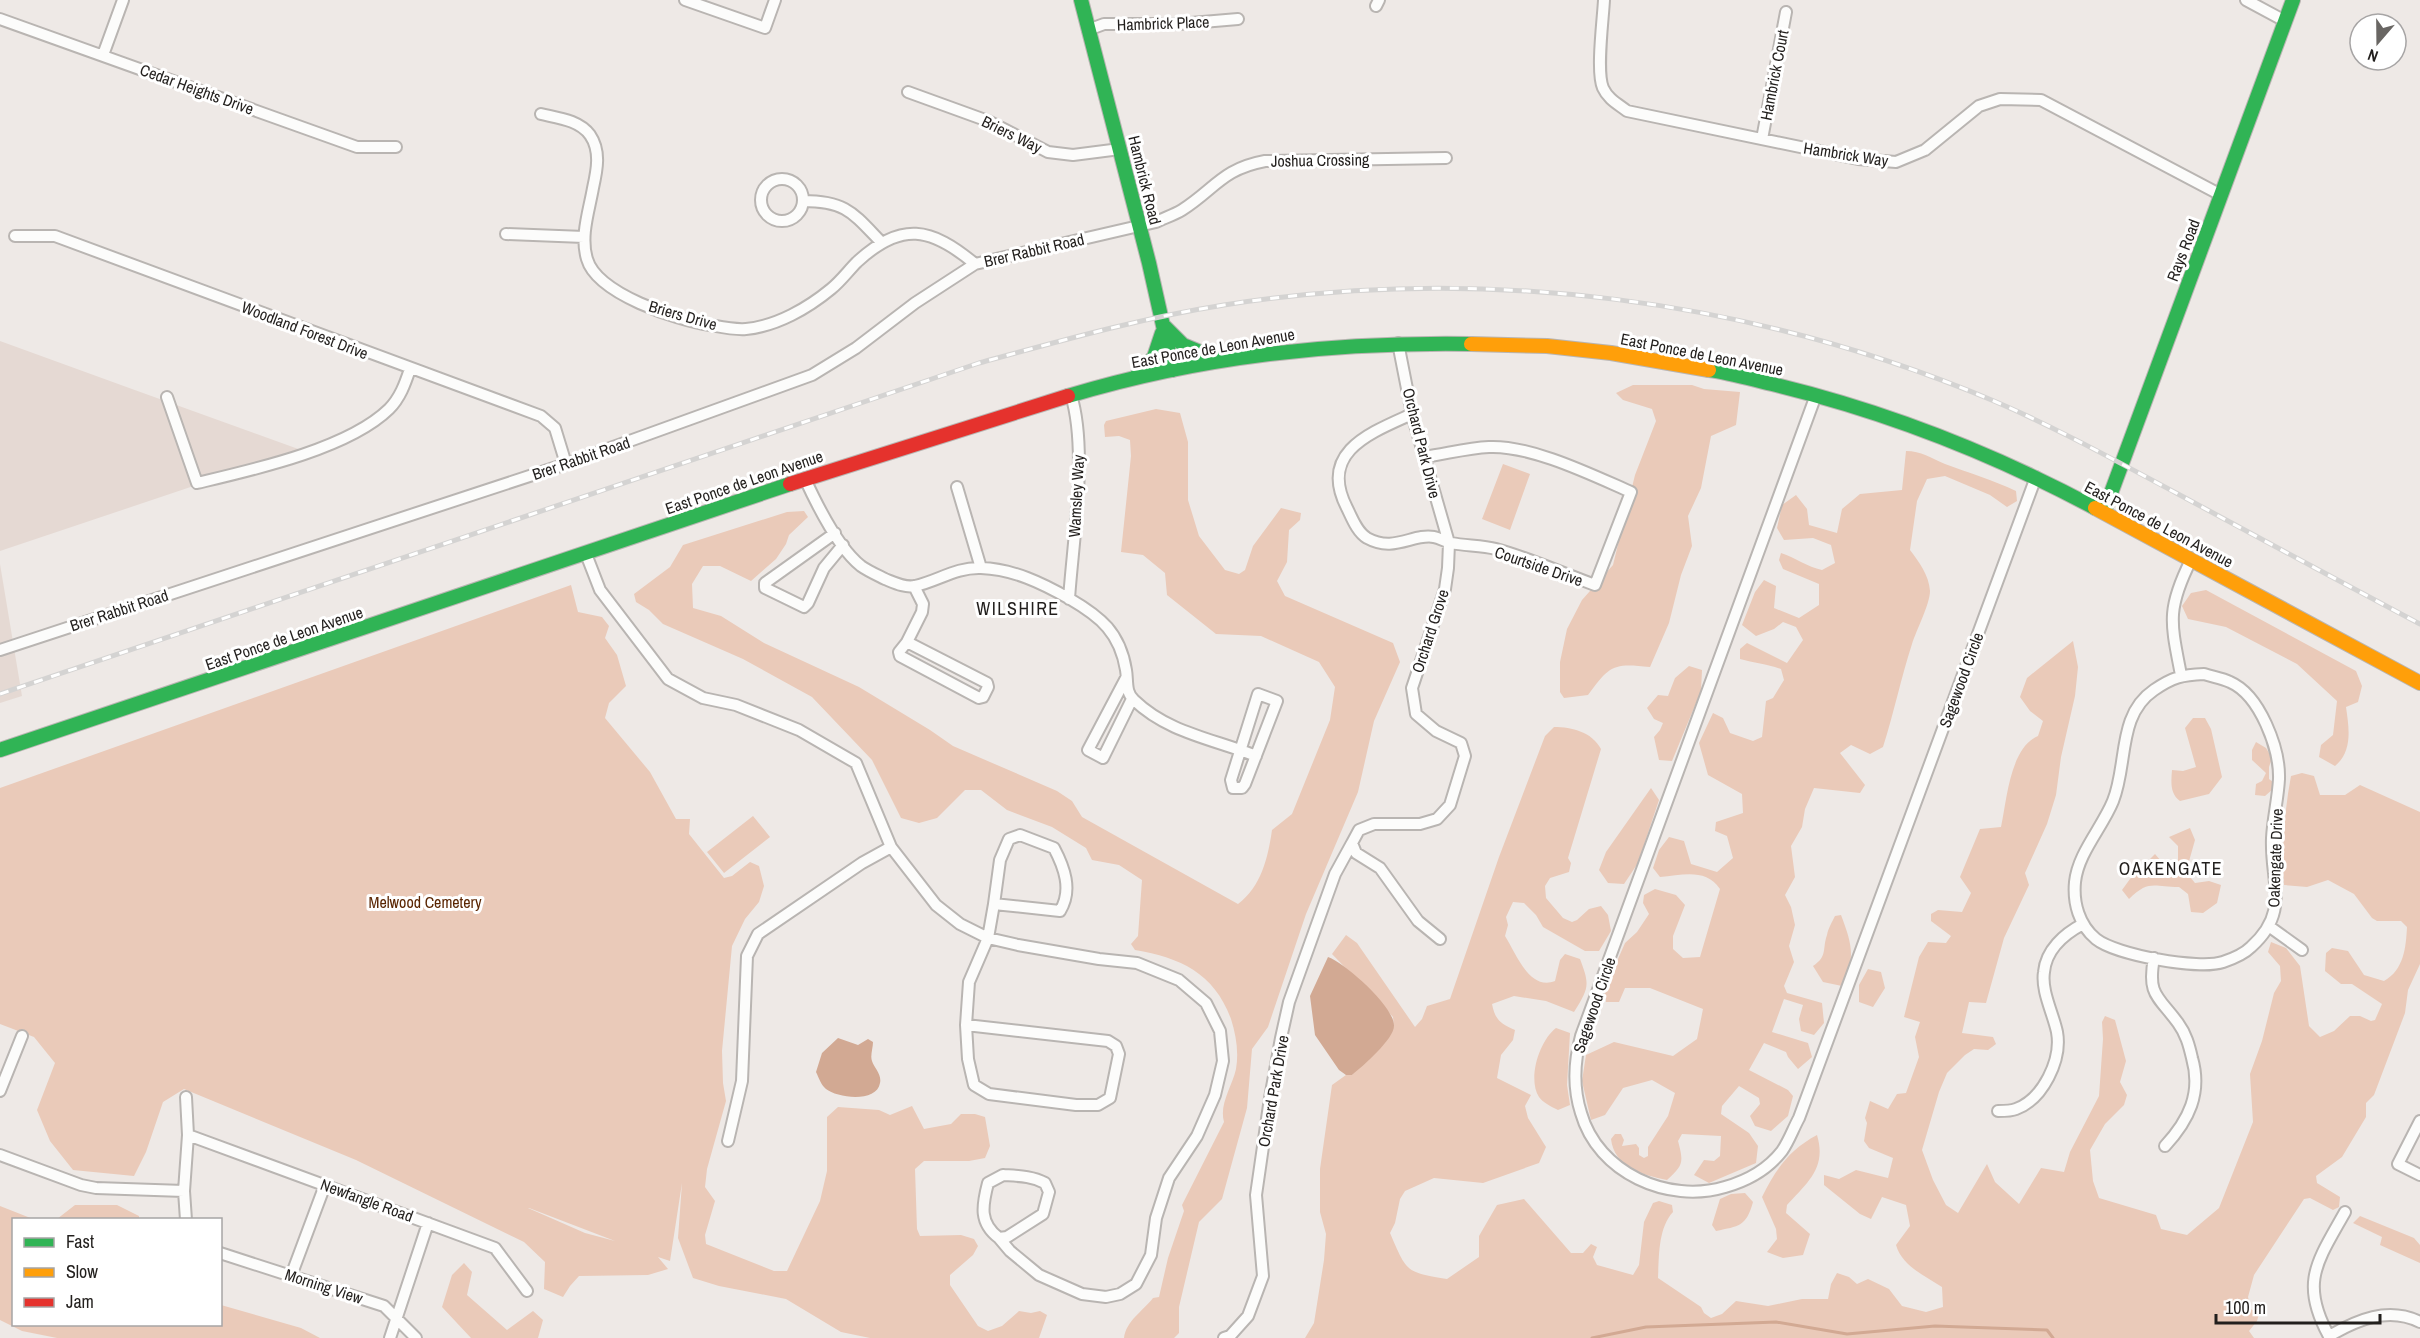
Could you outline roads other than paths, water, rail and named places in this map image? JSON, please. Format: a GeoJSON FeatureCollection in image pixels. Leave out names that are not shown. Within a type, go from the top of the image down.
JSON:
{"type":"FeatureCollection","features":[{"type":"Feature","properties":{"kind":"main road","name":"Hambrick Road"},"geometry":{"type":"LineString","coordinates":[[1081,0],[1120,149],[1173,370]]}},
{"type":"Feature","properties":{"kind":"main road","name":"Rays Road"},"geometry":{"type":"LineString","coordinates":[[2104,512],[2293,0]]}},
{"type":"Feature","properties":{"kind":"main road"},"geometry":{"type":"LineString","coordinates":[[1163,324],[1183,345],[1201,355],[1220,360]]}},
{"type":"Feature","properties":{"kind":"main road"},"geometry":{"type":"LineString","coordinates":[[1135,378],[1157,356],[1163,324]]}},
{"type":"Feature","properties":{"kind":"main road","name":"East Ponce de Leon Avenue"},"geometry":{"type":"LineString","coordinates":[[0,750],[586,554],[805,478],[1071,395],[1135,378],[1220,360],[1308,348],[1398,343],[1547,346],[1611,353],[1718,371],[1816,395],[1924,430],[2036,477],[2420,683]]}},
{"type":"Feature","properties":{"kind":"street"},"geometry":{"type":"LineString","coordinates":[[103,55],[123,0]]}},
{"type":"Feature","properties":{"kind":"street"},"geometry":{"type":"LineString","coordinates":[[685,0],[765,28],[776,0]]}},
{"type":"Feature","properties":{"kind":"street","name":"Hambrick Way"},"geometry":{"type":"LineString","coordinates":[[1604,0],[1600,72],[1603,87],[1610,99],[1627,111],[1858,159],[1896,162],[1925,150],[1979,106],[2000,99],[2040,100],[2221,195]]}},
{"type":"Feature","properties":{"kind":"street"},"geometry":{"type":"LineString","coordinates":[[2246,0],[2285,21]]}},
{"type":"Feature","properties":{"kind":"street","name":"Hambrick Court"},"geometry":{"type":"LineString","coordinates":[[1761,138],[1786,12]]}},
{"type":"Feature","properties":{"kind":"street","name":"Cedar Heights Drive"},"geometry":{"type":"LineString","coordinates":[[0,19],[357,147],[396,147]]}},
{"type":"Feature","properties":{"kind":"street","name":"Hambrick Place"},"geometry":{"type":"LineString","coordinates":[[1088,30],[1104,24],[1179,24],[1238,19]]}},
{"type":"Feature","properties":{"kind":"street","name":"Briers Way"},"geometry":{"type":"LineString","coordinates":[[908,92],[988,121],[1048,152],[1073,155],[1120,149]]}},
{"type":"Feature","properties":{"kind":"street","name":"Briers Drive"},"geometry":{"type":"LineString","coordinates":[[541,114],[577,124],[590,135],[598,152],[597,170],[584,237],[586,258],[592,272],[602,282],[623,295],[652,307],[708,325],[746,329],[778,321],[805,308],[832,288],[857,262],[881,242],[902,234],[927,234],[955,247],[975,264]]}},
{"type":"Feature","properties":{"kind":"street","name":"Joshua Crossing"},"geometry":{"type":"LineString","coordinates":[[1139,226],[1156,222],[1181,210],[1225,175],[1250,164],[1265,161],[1446,158]]}},
{"type":"Feature","properties":{"kind":"street"},"geometry":{"type":"LineString","coordinates":[[775,179],[791,180],[797,185],[803,201],[801,209],[791,220],[776,221],[764,212],[761,196],[763,189],[775,179]]}},
{"type":"Feature","properties":{"kind":"street"},"geometry":{"type":"LineString","coordinates":[[803,201],[824,201],[849,209],[881,242]]}},
{"type":"Feature","properties":{"kind":"street","name":"Brer Rabbit Road"},"geometry":{"type":"LineString","coordinates":[[0,650],[566,464],[812,375],[856,348],[915,303],[975,264],[1139,226]]}},
{"type":"Feature","properties":{"kind":"street"},"geometry":{"type":"LineString","coordinates":[[506,234],[584,237]]}},
{"type":"Feature","properties":{"kind":"street","name":"Woodland Forest Drive"},"geometry":{"type":"LineString","coordinates":[[15,236],[55,236],[541,416],[555,428],[566,464]]}},
{"type":"Feature","properties":{"kind":"street","name":"Orchard Park Drive"},"geometry":{"type":"LineString","coordinates":[[1398,343],[1413,414],[1449,543]]}},
{"type":"Feature","properties":{"kind":"street"},"geometry":{"type":"LineString","coordinates":[[167,397],[197,483],[268,466],[337,440],[370,424],[389,408],[403,391],[410,369]]}},
{"type":"Feature","properties":{"kind":"street","name":"Wamsley Way"},"geometry":{"type":"LineString","coordinates":[[1069,599],[1079,440],[1076,411],[1071,395]]}},
{"type":"Feature","properties":{"kind":"street","name":"Sagewood Circle"},"geometry":{"type":"LineString","coordinates":[[1816,395],[1585,1025],[1576,1057],[1576,1092],[1581,1116],[1593,1139],[1609,1159],[1648,1185],[1679,1192],[1713,1191],[1741,1182],[1768,1165],[1782,1150],[1803,1107],[2036,477]]}},
{"type":"Feature","properties":{"kind":"street"},"geometry":{"type":"LineString","coordinates":[[1413,414],[1361,440],[1341,458],[1338,472],[1339,494],[1357,527],[1367,537],[1393,544],[1432,536],[1449,543]]}},
{"type":"Feature","properties":{"kind":"street","name":"Courtside Drive"},"geometry":{"type":"LineString","coordinates":[[1424,457],[1490,447],[1516,449],[1592,475],[1631,492],[1594,585],[1495,549],[1449,543]]}},
{"type":"Feature","properties":{"kind":"street"},"geometry":{"type":"LineString","coordinates":[[805,478],[843,545],[860,565],[868,570],[898,585],[914,586],[954,571],[981,568],[1022,574],[1069,599],[1108,626],[1119,643],[1127,687],[1132,699],[1168,725],[1198,738],[1256,756]]}},
{"type":"Feature","properties":{"kind":"street"},"geometry":{"type":"LineString","coordinates":[[957,487],[981,568]]}},
{"type":"Feature","properties":{"kind":"street"},"geometry":{"type":"LineString","coordinates":[[835,533],[765,583],[765,588],[804,607],[824,568],[843,545]]}},
{"type":"Feature","properties":{"kind":"street","name":"Orchard Grove"},"geometry":{"type":"LineString","coordinates":[[1352,843],[1359,830],[1374,824],[1419,824],[1437,819],[1450,805],[1465,756],[1461,743],[1436,731],[1416,714],[1412,688],[1445,589],[1449,543]]}},
{"type":"Feature","properties":{"kind":"street"},"geometry":{"type":"LineString","coordinates":[[586,554],[600,590],[668,679],[703,698],[736,705],[799,730],[856,763],[891,847],[936,905],[960,924],[988,938],[1018,945],[1137,963],[1179,980],[1206,1004],[1220,1030],[1223,1061],[1215,1095],[1201,1125],[1166,1186],[1156,1218],[1151,1255],[1136,1284],[1120,1294],[1106,1297],[1082,1294],[1039,1275],[990,1231],[983,1218],[983,1204],[988,1184],[1004,1175],[1030,1177],[1045,1183],[1049,1192],[1043,1214],[1006,1237],[999,1238]]}},
{"type":"Feature","properties":{"kind":"street"},"geometry":{"type":"LineString","coordinates":[[1998,1111],[2015,1109],[2030,1101],[2041,1089],[2052,1069],[2057,1053],[2057,1035],[2044,985],[2044,972],[2052,949],[2070,931],[2083,924],[2074,898],[2076,870],[2113,802],[2119,783],[2128,724],[2145,696],[2181,675],[2171,622],[2174,600],[2191,560]]}},
{"type":"Feature","properties":{"kind":"street"},"geometry":{"type":"LineString","coordinates":[[907,642],[987,683],[988,687],[983,697],[979,698],[900,656],[900,652],[922,612],[923,604],[914,586]]}},
{"type":"Feature","properties":{"kind":"street","name":"Oakengate Drive"},"geometry":{"type":"LineString","coordinates":[[2083,924],[2096,938],[2108,946],[2127,953],[2200,964],[2223,963],[2250,949],[2270,927],[2276,902],[2272,839],[2279,779],[2271,737],[2260,713],[2247,694],[2231,682],[2204,674],[2181,675]]}},
{"type":"Feature","properties":{"kind":"street"},"geometry":{"type":"LineString","coordinates":[[1126,677],[1088,750],[1103,758],[1132,699]]}},
{"type":"Feature","properties":{"kind":"street"},"geometry":{"type":"LineString","coordinates":[[1258,694],[1276,701],[1245,784],[1242,788],[1233,788],[1230,780],[1239,749],[1258,694]]}},
{"type":"Feature","properties":{"kind":"street"},"geometry":{"type":"LineString","coordinates":[[966,1025],[1108,1041],[1116,1046],[1119,1054],[1110,1098],[1098,1105],[1076,1105],[989,1094],[974,1085],[968,1059],[966,1025],[969,982],[988,938],[1000,860],[1008,839],[1020,835],[1054,848],[1064,868],[1067,881],[1064,905],[1060,911],[994,904]]}},
{"type":"Feature","properties":{"kind":"street"},"geometry":{"type":"LineString","coordinates":[[1352,843],[1356,853],[1380,868],[1418,921],[1440,939]]}},
{"type":"Feature","properties":{"kind":"street","name":"Orchard Park Drive"},"geometry":{"type":"LineString","coordinates":[[1224,1338],[1230,1336],[1248,1316],[1263,1276],[1257,1195],[1270,1098],[1281,1038],[1289,1002],[1335,874],[1352,843]]}},
{"type":"Feature","properties":{"kind":"street"},"geometry":{"type":"LineString","coordinates":[[728,1141],[742,1081],[747,956],[758,934],[862,863],[891,847]]}},
{"type":"Feature","properties":{"kind":"street"},"geometry":{"type":"LineString","coordinates":[[2270,927],[2302,950]]}},
{"type":"Feature","properties":{"kind":"street"},"geometry":{"type":"LineString","coordinates":[[2154,958],[2152,984],[2157,999],[2187,1037],[2196,1072],[2196,1091],[2191,1110],[2180,1129],[2165,1146]]}},
{"type":"Feature","properties":{"kind":"street"},"geometry":{"type":"LineString","coordinates":[[0,1091],[5,1064],[22,1036]]}},
{"type":"Feature","properties":{"kind":"street"},"geometry":{"type":"LineString","coordinates":[[186,1097],[188,1135],[184,1191],[186,1218]]}},
{"type":"Feature","properties":{"kind":"street"},"geometry":{"type":"LineString","coordinates":[[2420,1120],[2398,1164],[2420,1175]]}},
{"type":"Feature","properties":{"kind":"street","name":"Newfangle Road"},"geometry":{"type":"LineString","coordinates":[[188,1135],[495,1248],[527,1291]]}},
{"type":"Feature","properties":{"kind":"street"},"geometry":{"type":"LineString","coordinates":[[0,1155],[81,1185],[96,1188],[184,1191]]}},
{"type":"Feature","properties":{"kind":"street"},"geometry":{"type":"LineString","coordinates":[[291,1276],[325,1185]]}},
{"type":"Feature","properties":{"kind":"street"},"geometry":{"type":"LineString","coordinates":[[2344,1212],[2321,1255],[2314,1275],[2315,1307],[2330,1337],[2353,1322],[2378,1314],[2411,1317],[2420,1322]]}},
{"type":"Feature","properties":{"kind":"street"},"geometry":{"type":"LineString","coordinates":[[390,1338],[428,1222]]}},
{"type":"Feature","properties":{"kind":"street","name":"Morning View"},"geometry":{"type":"LineString","coordinates":[[222,1254],[384,1306],[416,1338]]}},
{"type":"Feature","properties":{"kind":"waterway"},"geometry":{"type":"LineString","coordinates":[[1592,1338],[1646,1327],[1776,1322],[1847,1334],[1935,1326],[2047,1330],[2053,1338]]}},
{"type":"Feature","properties":{"kind":"railway"},"geometry":{"type":"LineString","coordinates":[[0,694],[979,363],[1070,338],[1193,310],[1322,293],[1420,288],[1518,290],[1616,299],[1713,315],[1808,337],[1902,366],[2018,411],[2420,624]]}},
{"type":"Feature","properties":{"kind":"district","name":"WILSHIRE"},"geometry":{"type":"Point","coordinates":[1018,608]}},
{"type":"Feature","properties":{"kind":"district","name":"OAKENGATE"},"geometry":{"type":"Point","coordinates":[2171,868]}},
{"type":"Feature","properties":{"kind":"park label","name":"Melwood Cemetery"},"geometry":{"type":"Point","coordinates":[425,902]}}]}
